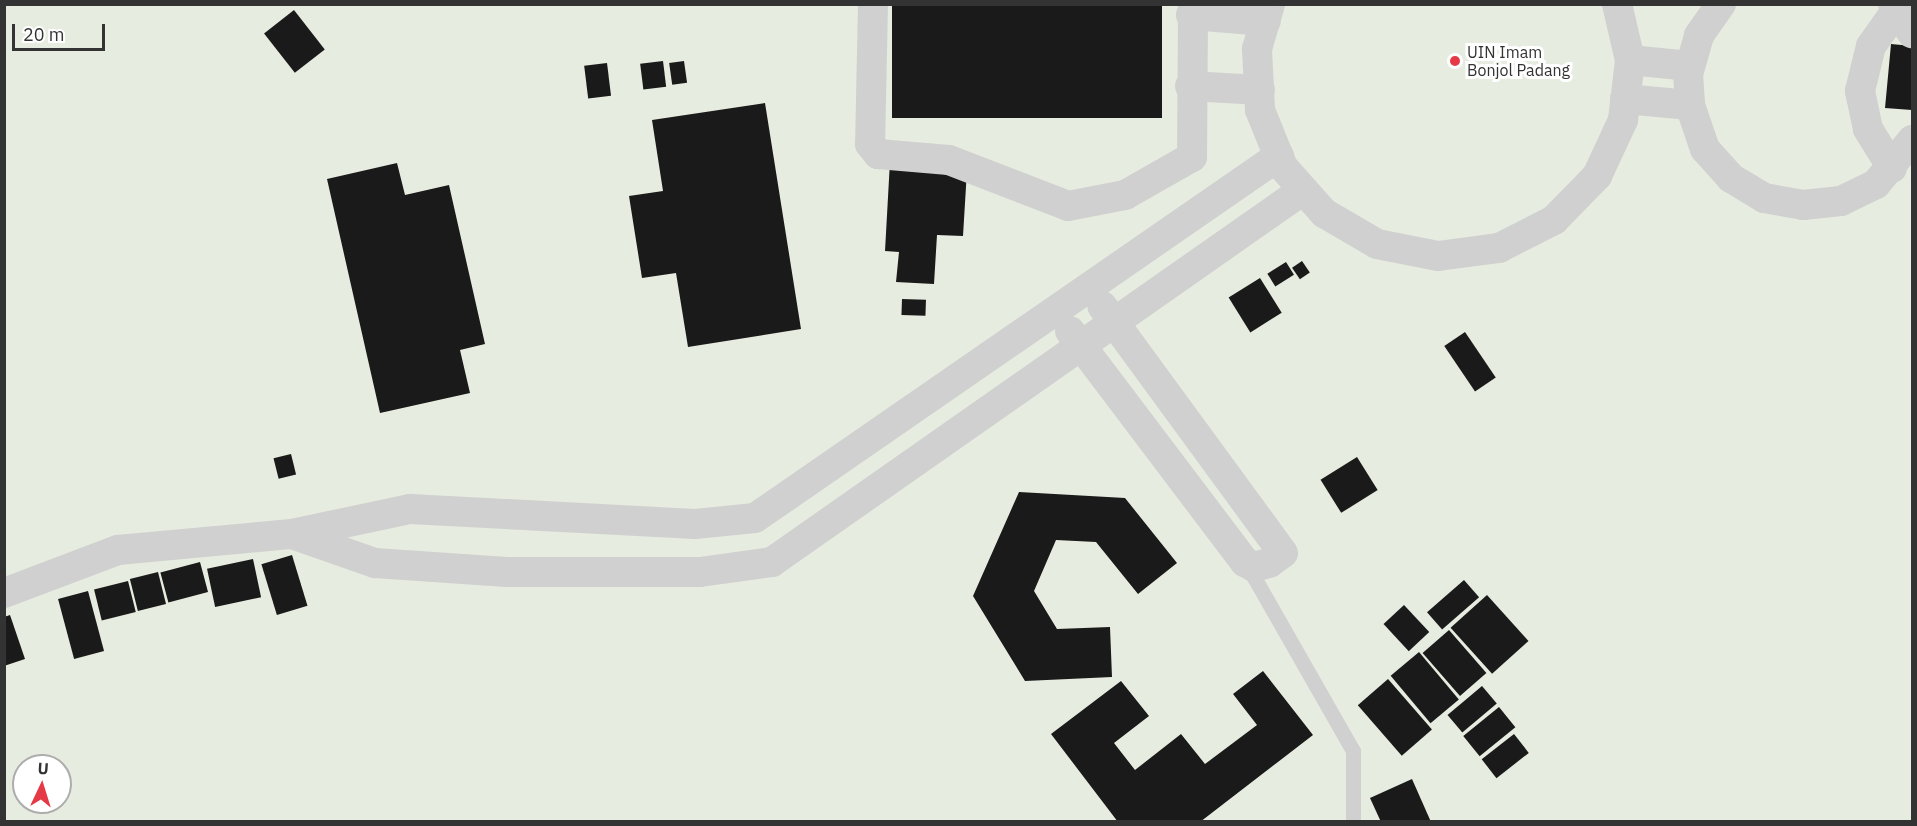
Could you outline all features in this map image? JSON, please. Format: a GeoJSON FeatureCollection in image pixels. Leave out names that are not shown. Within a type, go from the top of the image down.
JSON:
{"type":"FeatureCollection","features":[{"type":"Feature","properties":{"kind":"street"},"geometry":{"type":"LineString","coordinates":[[873,4],[870,144],[878,154],[949,160],[1056,204],[1125,195],[1192,157],[1190,86],[1192,10],[1268,13],[1257,49],[1260,111],[1279,156],[1303,190],[1324,213],[1377,244],[1438,256],[1499,248],[1554,220],[1597,176],[1623,120],[1626,99],[1630,60],[1617,4]]}},
{"type":"Feature","properties":{"kind":"street"},"geometry":{"type":"LineString","coordinates":[[1721,4],[1699,36],[1690,66],[1690,105],[1705,149],[1731,178],[1764,198],[1803,206],[1841,201],[1876,184],[1892,168],[1912,140]]}},
{"type":"Feature","properties":{"kind":"street"},"geometry":{"type":"LineString","coordinates":[[1892,168],[1868,129],[1860,91],[1871,46],[1901,15]]}},
{"type":"Feature","properties":{"kind":"street"},"geometry":{"type":"LineString","coordinates":[[1630,60],[1690,66]]}},
{"type":"Feature","properties":{"kind":"street"},"geometry":{"type":"LineString","coordinates":[[1190,86],[1260,90]]}},
{"type":"Feature","properties":{"kind":"street"},"geometry":{"type":"LineString","coordinates":[[1626,99],[1690,105]]}},
{"type":"Feature","properties":{"kind":"street"},"geometry":{"type":"LineString","coordinates":[[4,592],[118,550],[292,534],[410,510],[695,524],[755,518],[1057,313],[1279,156]]}},
{"type":"Feature","properties":{"kind":"street"},"geometry":{"type":"LineString","coordinates":[[292,534],[375,562],[507,572],[700,572],[772,562],[1303,190]]}},
{"type":"Feature","properties":{"kind":"street"},"geometry":{"type":"LineString","coordinates":[[1057,313],[1245,562],[1254,567],[1283,553],[1090,289]]}},
{"type":"Feature","properties":{"kind":"lane"},"geometry":{"type":"LineString","coordinates":[[1245,562],[1353,751],[1353,822]]}},
{"type":"Feature","properties":{"kind":"shaded area"},"geometry":{"type":"Polygon","coordinates":[[[5,5],[1912,5],[1912,821],[5,822],[5,5]]]}},
{"type":"Feature","properties":{"kind":"building"},"geometry":{"type":"Polygon","coordinates":[[[892,4],[1162,4],[1162,118],[892,118],[892,4]]]}},
{"type":"Feature","properties":{"kind":"building"},"geometry":{"type":"Polygon","coordinates":[[[294,10],[325,49],[295,73],[264,33],[294,10]]]}},
{"type":"Feature","properties":{"kind":"building"},"geometry":{"type":"Polygon","coordinates":[[[1891,44],[1912,46],[1912,110],[1885,108],[1891,44]]]}},
{"type":"Feature","properties":{"kind":"building"},"geometry":{"type":"Polygon","coordinates":[[[663,61],[666,87],[643,90],[640,64],[663,61]]]}},
{"type":"Feature","properties":{"kind":"building"},"geometry":{"type":"Polygon","coordinates":[[[684,61],[687,83],[672,85],[669,63],[684,61]]]}},
{"type":"Feature","properties":{"kind":"building"},"geometry":{"type":"Polygon","coordinates":[[[607,63],[611,96],[588,99],[584,66],[607,63]]]}},
{"type":"Feature","properties":{"kind":"building"},"geometry":{"type":"Polygon","coordinates":[[[765,103],[801,329],[688,347],[676,273],[642,278],[629,196],[663,191],[652,120],[765,103]]]}},
{"type":"Feature","properties":{"kind":"building"},"geometry":{"type":"Polygon","coordinates":[[[890,161],[967,170],[963,236],[937,235],[934,284],[896,282],[899,252],[885,251],[890,161]]]}},
{"type":"Feature","properties":{"kind":"building"},"geometry":{"type":"Polygon","coordinates":[[[397,163],[405,195],[449,185],[485,344],[460,350],[470,393],[380,413],[327,179],[397,163]]]}},
{"type":"Feature","properties":{"kind":"building"},"geometry":{"type":"Polygon","coordinates":[[[1302,261],[1310,273],[1300,279],[1292,268],[1302,261]]]}},
{"type":"Feature","properties":{"kind":"building"},"geometry":{"type":"Polygon","coordinates":[[[1286,262],[1294,275],[1275,286],[1267,274],[1286,262]]]}},
{"type":"Feature","properties":{"kind":"building"},"geometry":{"type":"Polygon","coordinates":[[[1260,278],[1282,313],[1250,332],[1229,298],[1260,278]]]}},
{"type":"Feature","properties":{"kind":"building"},"geometry":{"type":"Polygon","coordinates":[[[902,299],[926,300],[925,316],[901,315],[902,299]]]}},
{"type":"Feature","properties":{"kind":"building"},"geometry":{"type":"Polygon","coordinates":[[[1465,332],[1496,378],[1475,392],[1444,346],[1465,332]]]}},
{"type":"Feature","properties":{"kind":"building"},"geometry":{"type":"Polygon","coordinates":[[[291,454],[296,474],[279,479],[274,458],[291,454]]]}},
{"type":"Feature","properties":{"kind":"building"},"geometry":{"type":"Polygon","coordinates":[[[1357,457],[1378,490],[1341,513],[1321,480],[1357,457]]]}},
{"type":"Feature","properties":{"kind":"building"},"geometry":{"type":"Polygon","coordinates":[[[1019,492],[1125,498],[1177,563],[1138,594],[1096,542],[1056,540],[1034,591],[1057,629],[1110,627],[1112,677],[1025,681],[973,596],[1019,492]]]}},
{"type":"Feature","properties":{"kind":"building"},"geometry":{"type":"Polygon","coordinates":[[[292,555],[307,606],[277,615],[261,564],[292,555]]]}},
{"type":"Feature","properties":{"kind":"building"},"geometry":{"type":"Polygon","coordinates":[[[253,559],[261,597],[215,607],[207,569],[253,559]]]}},
{"type":"Feature","properties":{"kind":"building"},"geometry":{"type":"Polygon","coordinates":[[[200,562],[208,592],[168,603],[160,573],[200,562]]]}},
{"type":"Feature","properties":{"kind":"building"},"geometry":{"type":"Polygon","coordinates":[[[158,572],[166,604],[138,611],[130,579],[158,572]]]}},
{"type":"Feature","properties":{"kind":"building"},"geometry":{"type":"Polygon","coordinates":[[[1464,580],[1479,597],[1442,630],[1427,612],[1464,580]]]}},
{"type":"Feature","properties":{"kind":"building"},"geometry":{"type":"Polygon","coordinates":[[[128,581],[136,612],[102,621],[94,589],[128,581]]]}},
{"type":"Feature","properties":{"kind":"building"},"geometry":{"type":"Polygon","coordinates":[[[88,591],[104,651],[74,659],[58,599],[88,591]]]}},
{"type":"Feature","properties":{"kind":"building"},"geometry":{"type":"Polygon","coordinates":[[[1487,595],[1528,641],[1492,674],[1451,628],[1487,595]]]}},
{"type":"Feature","properties":{"kind":"building"},"geometry":{"type":"Polygon","coordinates":[[[1404,605],[1429,632],[1409,651],[1384,624],[1404,605]]]}},
{"type":"Feature","properties":{"kind":"building"},"geometry":{"type":"Polygon","coordinates":[[[10,615],[25,659],[4,666],[4,617],[10,615]]]}},
{"type":"Feature","properties":{"kind":"building"},"geometry":{"type":"Polygon","coordinates":[[[1449,630],[1486,673],[1460,696],[1423,653],[1449,630]]]}},
{"type":"Feature","properties":{"kind":"building"},"geometry":{"type":"Polygon","coordinates":[[[1419,652],[1459,699],[1431,723],[1391,676],[1419,652]]]}},
{"type":"Feature","properties":{"kind":"building"},"geometry":{"type":"Polygon","coordinates":[[[1263,671],[1313,735],[1200,822],[1118,822],[1051,734],[1121,681],[1149,716],[1114,743],[1135,770],[1181,734],[1205,764],[1257,725],[1233,694],[1263,671]]]}},
{"type":"Feature","properties":{"kind":"building"},"geometry":{"type":"Polygon","coordinates":[[[1388,679],[1432,730],[1402,756],[1358,705],[1388,679]]]}},
{"type":"Feature","properties":{"kind":"building"},"geometry":{"type":"Polygon","coordinates":[[[1482,686],[1497,704],[1462,733],[1448,715],[1482,686]]]}},
{"type":"Feature","properties":{"kind":"building"},"geometry":{"type":"Polygon","coordinates":[[[1499,707],[1515,727],[1480,756],[1463,736],[1499,707]]]}},
{"type":"Feature","properties":{"kind":"building"},"geometry":{"type":"Polygon","coordinates":[[[1514,734],[1529,753],[1496,778],[1482,759],[1514,734]]]}},
{"type":"Feature","properties":{"kind":"building"},"geometry":{"type":"Polygon","coordinates":[[[1412,779],[1431,822],[1381,822],[1370,798],[1412,779]]]}},
{"type":"Feature","properties":{"kind":"place","name":"UIN Imam Bonjol Padang"},"geometry":{"type":"Point","coordinates":[1455,61]}}]}
